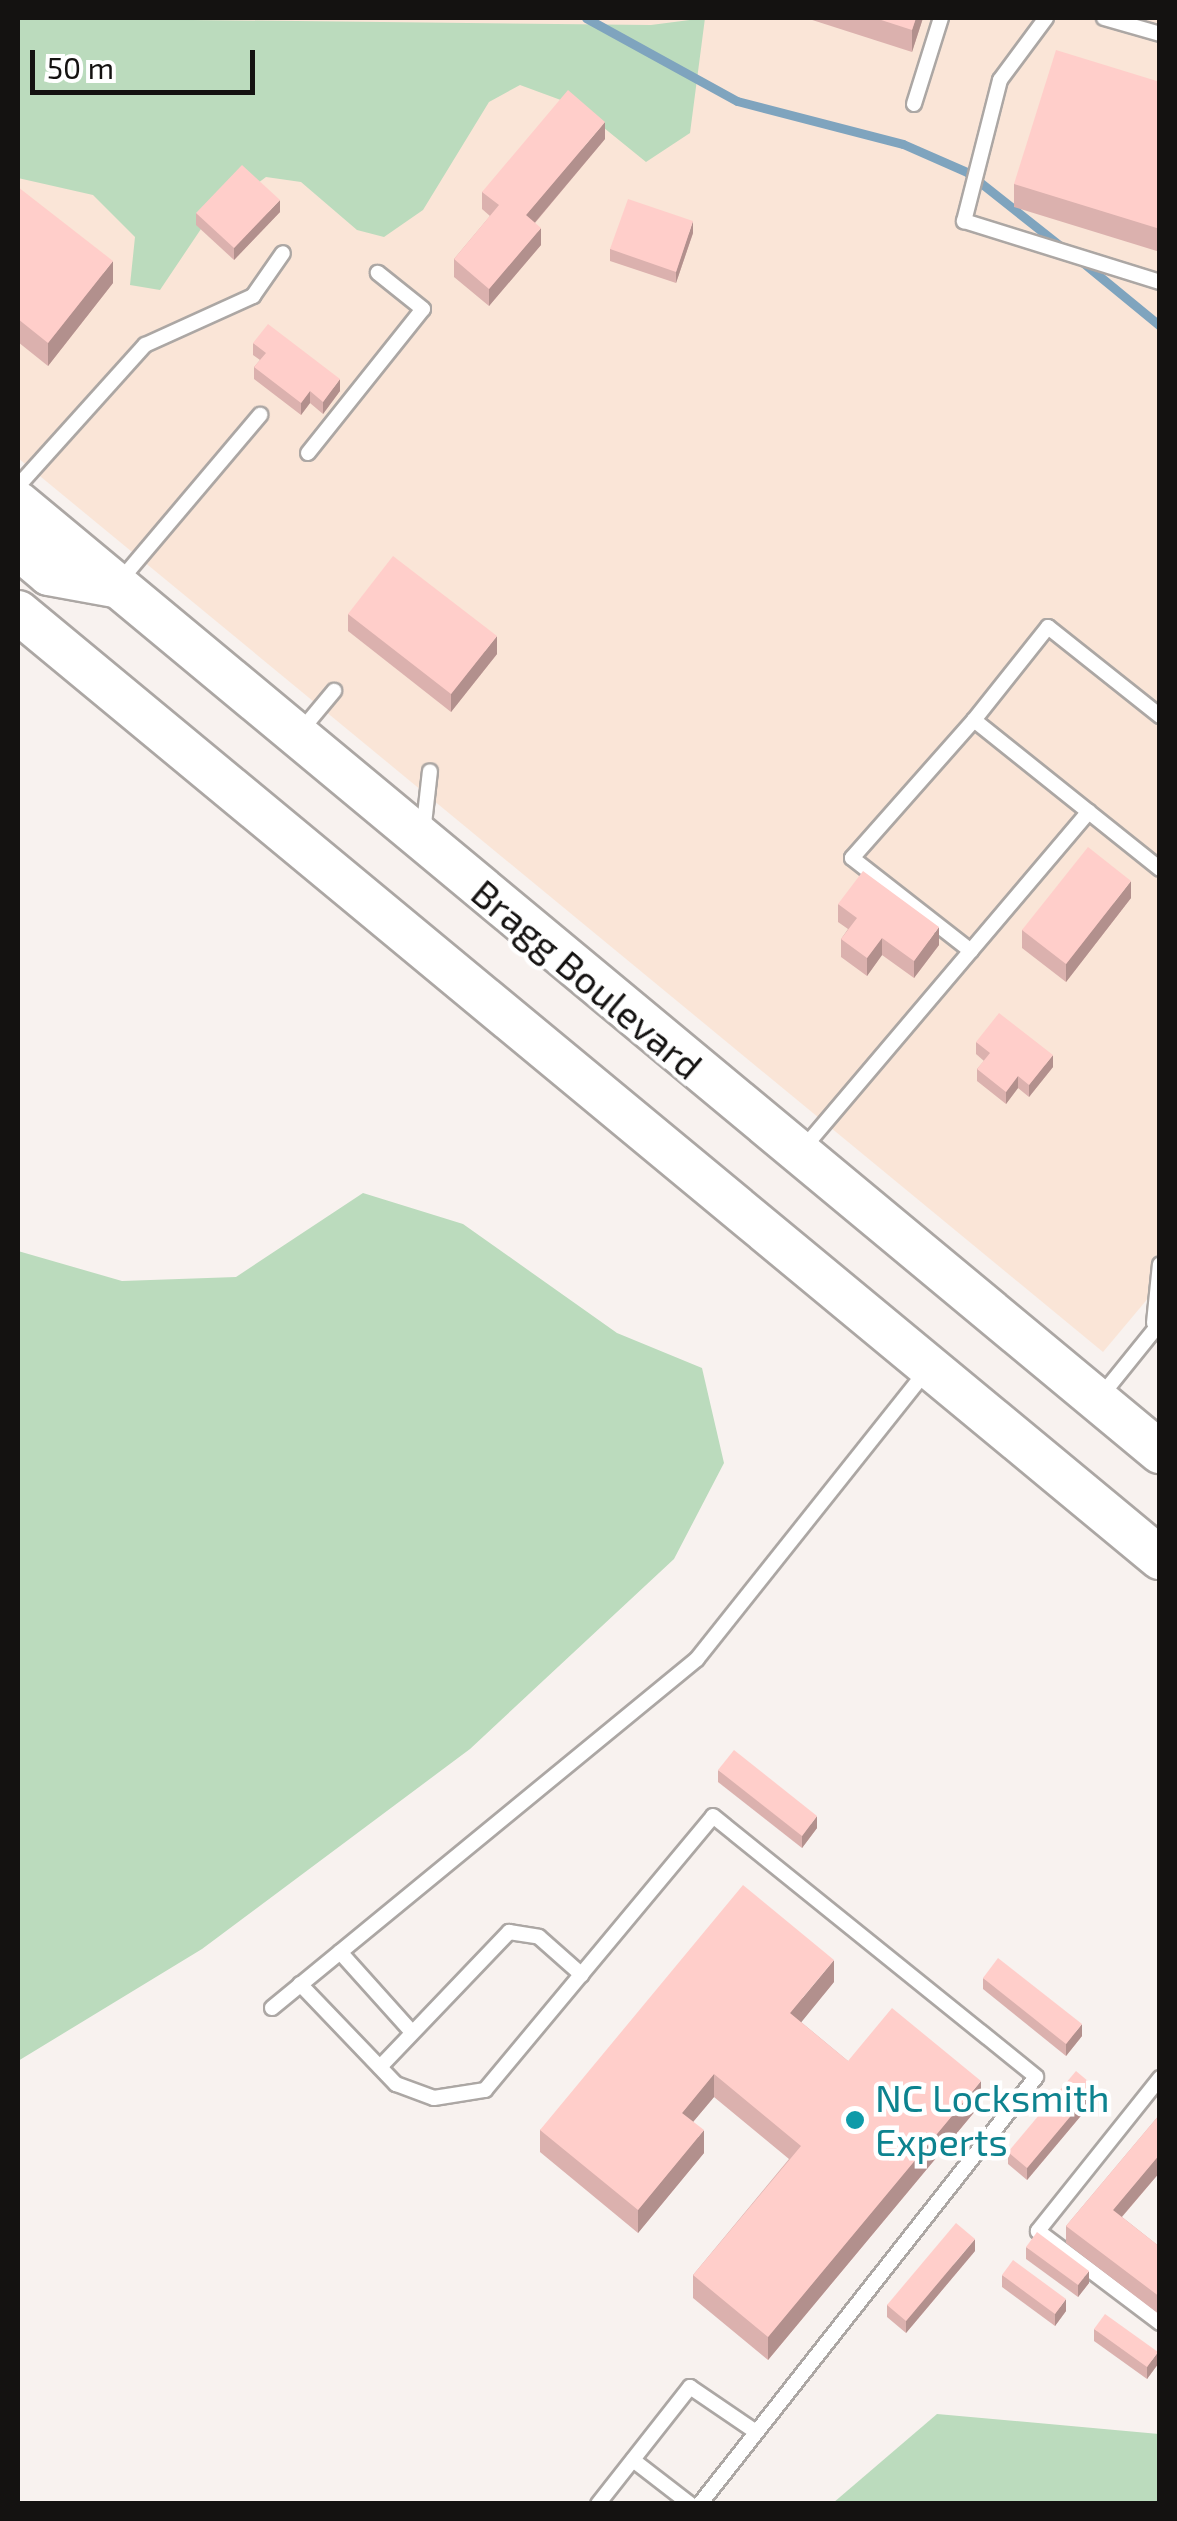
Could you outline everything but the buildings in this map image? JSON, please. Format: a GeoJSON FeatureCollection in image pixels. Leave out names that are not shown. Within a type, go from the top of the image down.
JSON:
{"type":"FeatureCollection","features":[{"type":"Feature","properties":{"kind":"main road","name":"Bragg Boulevard"},"geometry":{"type":"LineString","coordinates":[[18,503],[422,844],[1160,1452]]}},
{"type":"Feature","properties":{"kind":"main road"},"geometry":{"type":"LineString","coordinates":[[18,548],[50,574],[116,586]]}},
{"type":"Feature","properties":{"kind":"main road"},"geometry":{"type":"LineString","coordinates":[[18,612],[1160,1558]]}},
{"type":"Feature","properties":{"kind":"lane"},"geometry":{"type":"LineString","coordinates":[[914,104],[941,18]]}},
{"type":"Feature","properties":{"kind":"lane"},"geometry":{"type":"LineString","coordinates":[[1046,18],[1000,80],[964,221],[1160,282]]}},
{"type":"Feature","properties":{"kind":"lane"},"geometry":{"type":"LineString","coordinates":[[1104,18],[1160,34]]}},
{"type":"Feature","properties":{"kind":"lane"},"geometry":{"type":"LineString","coordinates":[[18,486],[144,345],[252,296],[282,253]]}},
{"type":"Feature","properties":{"kind":"lane"},"geometry":{"type":"LineString","coordinates":[[308,453],[423,309],[378,274]]}},
{"type":"Feature","properties":{"kind":"lane"},"geometry":{"type":"LineString","coordinates":[[116,586],[260,414]]}},
{"type":"Feature","properties":{"kind":"lane"},"geometry":{"type":"LineString","coordinates":[[971,951],[852,858],[974,720],[1048,627],[1160,716]]}},
{"type":"Feature","properties":{"kind":"lane"},"geometry":{"type":"LineString","coordinates":[[295,738],[334,691]]}},
{"type":"Feature","properties":{"kind":"lane"},"geometry":{"type":"LineString","coordinates":[[974,720],[1160,869]]}},
{"type":"Feature","properties":{"kind":"lane"},"geometry":{"type":"LineString","coordinates":[[422,844],[430,771]]}},
{"type":"Feature","properties":{"kind":"lane"},"geometry":{"type":"LineString","coordinates":[[798,1154],[1088,812]]}},
{"type":"Feature","properties":{"kind":"lane"},"geometry":{"type":"LineString","coordinates":[[1097,1401],[1157,1323],[1160,1264]]}},
{"type":"Feature","properties":{"kind":"lane"},"geometry":{"type":"LineString","coordinates":[[272,2008],[697,1659],[929,1367]]}},
{"type":"Feature","properties":{"kind":"lane"},"geometry":{"type":"LineString","coordinates":[[300,1984],[380,2067],[434,2098],[485,2090],[712,1816],[1036,2077],[700,2504]]}},
{"type":"Feature","properties":{"kind":"lane"},"geometry":{"type":"LineString","coordinates":[[380,2067],[509,1932],[539,1937],[582,1975]]}},
{"type":"Feature","properties":{"kind":"lane"},"geometry":{"type":"LineString","coordinates":[[340,1952],[411,2031]]}},
{"type":"Feature","properties":{"kind":"lane"},"geometry":{"type":"LineString","coordinates":[[1160,2078],[1038,2231],[1160,2323]]}},
{"type":"Feature","properties":{"kind":"lane"},"geometry":{"type":"LineString","coordinates":[[598,2504],[690,2387],[756,2432]]}},
{"type":"Feature","properties":{"kind":"lane"},"geometry":{"type":"LineString","coordinates":[[633,2460],[690,2504]]}},
{"type":"Feature","properties":{"kind":"shaded area"},"geometry":{"type":"Polygon","coordinates":[[[18,18],[1159,18],[1160,1284],[1103,1352],[18,458],[18,18]]]}},
{"type":"Feature","properties":{"kind":"green space"},"geometry":{"type":"Polygon","coordinates":[[[18,18],[651,25],[705,18],[690,133],[646,162],[577,106],[520,85],[489,102],[423,210],[384,237],[357,230],[301,182],[266,177],[205,223],[160,290],[130,285],[135,237],[93,195],[18,178],[18,18]]]}},
{"type":"Feature","properties":{"kind":"green space"},"geometry":{"type":"Polygon","coordinates":[[[363,1193],[463,1224],[617,1333],[702,1368],[724,1463],[674,1559],[470,1749],[202,1949],[18,2061],[18,1251],[122,1281],[236,1277],[363,1193]]]}},
{"type":"Feature","properties":{"kind":"green space"},"geometry":{"type":"Polygon","coordinates":[[[937,2414],[1159,2434],[1159,2503],[833,2503],[937,2414]]]}},
{"type":"Feature","properties":{"kind":"waterway"},"geometry":{"type":"LineString","coordinates":[[586,18],[737,101],[903,144],[967,172],[1064,249]]}},
{"type":"Feature","properties":{"kind":"waterway"},"geometry":{"type":"LineString","coordinates":[[1081,261],[1160,326]]}},
{"type":"Feature","properties":{"kind":"place","name":"NC Locksmith Experts"},"geometry":{"type":"Point","coordinates":[855,2120]}}]}
